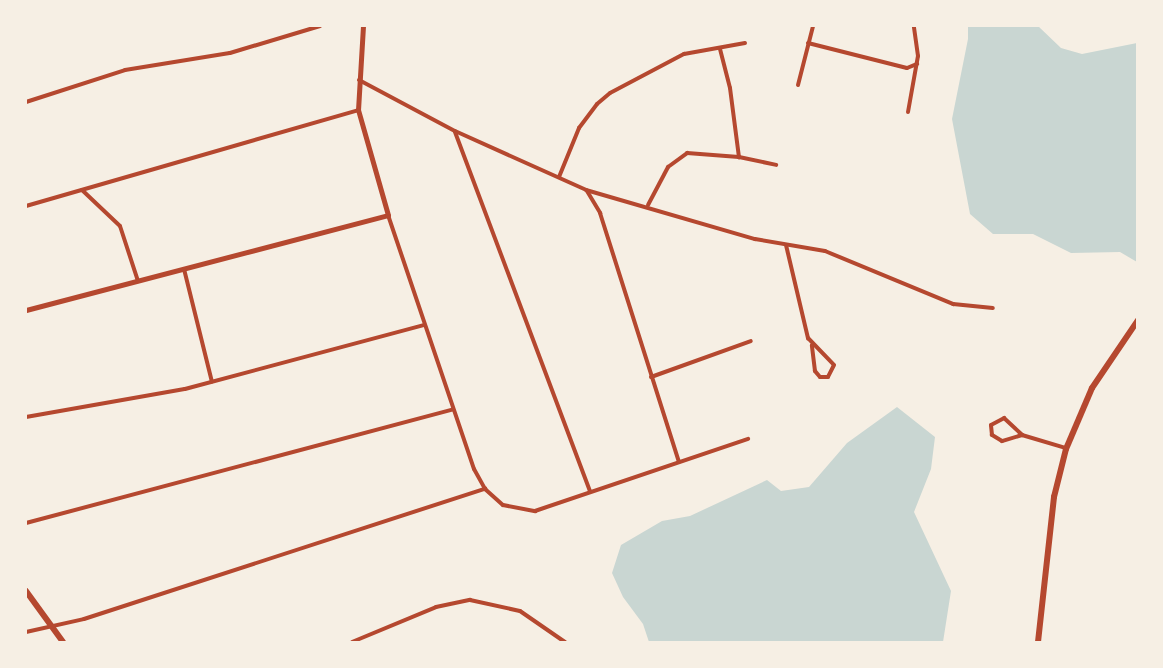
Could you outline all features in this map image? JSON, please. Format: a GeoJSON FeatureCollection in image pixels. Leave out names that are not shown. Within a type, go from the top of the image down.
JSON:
{"type":"FeatureCollection","features":[{"type":"Feature","properties":{"kind":"main road"},"geometry":{"type":"LineString","coordinates":[[1038,642],[1054,497],[1066,449],[1092,388],[1137,320]]}},
{"type":"Feature","properties":{"kind":"main road"},"geometry":{"type":"LineString","coordinates":[[26,591],[51,629],[63,642]]}},
{"type":"Feature","properties":{"kind":"street"},"geometry":{"type":"LineString","coordinates":[[26,102],[125,70],[230,53],[320,26]]}},
{"type":"Feature","properties":{"kind":"street"},"geometry":{"type":"LineString","coordinates":[[363,26],[364,60],[359,80],[358,110],[388,215],[424,325],[453,409],[485,489],[503,505],[528,511],[748,439]]}},
{"type":"Feature","properties":{"kind":"street"},"geometry":{"type":"LineString","coordinates":[[798,85],[813,26]]}},
{"type":"Feature","properties":{"kind":"street"},"geometry":{"type":"LineString","coordinates":[[908,112],[917,64],[914,26]]}},
{"type":"Feature","properties":{"kind":"street"},"geometry":{"type":"LineString","coordinates":[[559,177],[579,128],[597,104],[665,62],[702,49],[745,43]]}},
{"type":"Feature","properties":{"kind":"street"},"geometry":{"type":"LineString","coordinates":[[808,43],[907,68],[917,64]]}},
{"type":"Feature","properties":{"kind":"street"},"geometry":{"type":"LineString","coordinates":[[720,48],[730,88],[739,157]]}},
{"type":"Feature","properties":{"kind":"street"},"geometry":{"type":"LineString","coordinates":[[359,80],[455,131],[586,190],[786,245],[839,255],[960,306],[993,308]]}},
{"type":"Feature","properties":{"kind":"street"},"geometry":{"type":"LineString","coordinates":[[26,206],[358,110]]}},
{"type":"Feature","properties":{"kind":"street"},"geometry":{"type":"LineString","coordinates":[[455,131],[590,492]]}},
{"type":"Feature","properties":{"kind":"street"},"geometry":{"type":"LineString","coordinates":[[648,206],[676,158],[698,153],[739,157],[776,165]]}},
{"type":"Feature","properties":{"kind":"street"},"geometry":{"type":"LineString","coordinates":[[82,190],[120,226],[138,281]]}},
{"type":"Feature","properties":{"kind":"street"},"geometry":{"type":"LineString","coordinates":[[586,190],[600,213],[679,462]]}},
{"type":"Feature","properties":{"kind":"street"},"geometry":{"type":"LineString","coordinates":[[26,310],[388,215]]}},
{"type":"Feature","properties":{"kind":"street"},"geometry":{"type":"LineString","coordinates":[[786,245],[812,345],[815,371],[820,377],[828,377],[834,364],[812,345]]}},
{"type":"Feature","properties":{"kind":"street"},"geometry":{"type":"LineString","coordinates":[[184,269],[212,382]]}},
{"type":"Feature","properties":{"kind":"street"},"geometry":{"type":"LineString","coordinates":[[26,417],[212,382],[424,325]]}},
{"type":"Feature","properties":{"kind":"street"},"geometry":{"type":"LineString","coordinates":[[651,377],[752,341]]}},
{"type":"Feature","properties":{"kind":"street"},"geometry":{"type":"LineString","coordinates":[[26,523],[453,409]]}},
{"type":"Feature","properties":{"kind":"street"},"geometry":{"type":"LineString","coordinates":[[1022,435],[1002,441],[992,435],[991,425],[1004,418],[1022,435],[1066,449]]}},
{"type":"Feature","properties":{"kind":"street"},"geometry":{"type":"LineString","coordinates":[[26,632],[51,629],[485,489]]}},
{"type":"Feature","properties":{"kind":"street"},"geometry":{"type":"LineString","coordinates":[[352,642],[436,607],[470,600],[520,611],[565,642]]}},
{"type":"Feature","properties":{"kind":"shaded area"},"geometry":{"type":"Polygon","coordinates":[[[968,26],[1038,26],[1061,48],[1082,54],[1137,43],[1137,262],[1120,252],[1071,253],[1033,234],[993,234],[970,214],[952,119],[968,39],[968,26]]]}},
{"type":"Feature","properties":{"kind":"shaded area"},"geometry":{"type":"Polygon","coordinates":[[[897,407],[935,437],[931,469],[914,512],[951,591],[943,642],[649,642],[643,624],[623,597],[612,573],[621,545],[662,521],[690,516],[767,480],[781,491],[809,487],[847,443],[897,407]]]}}]}
